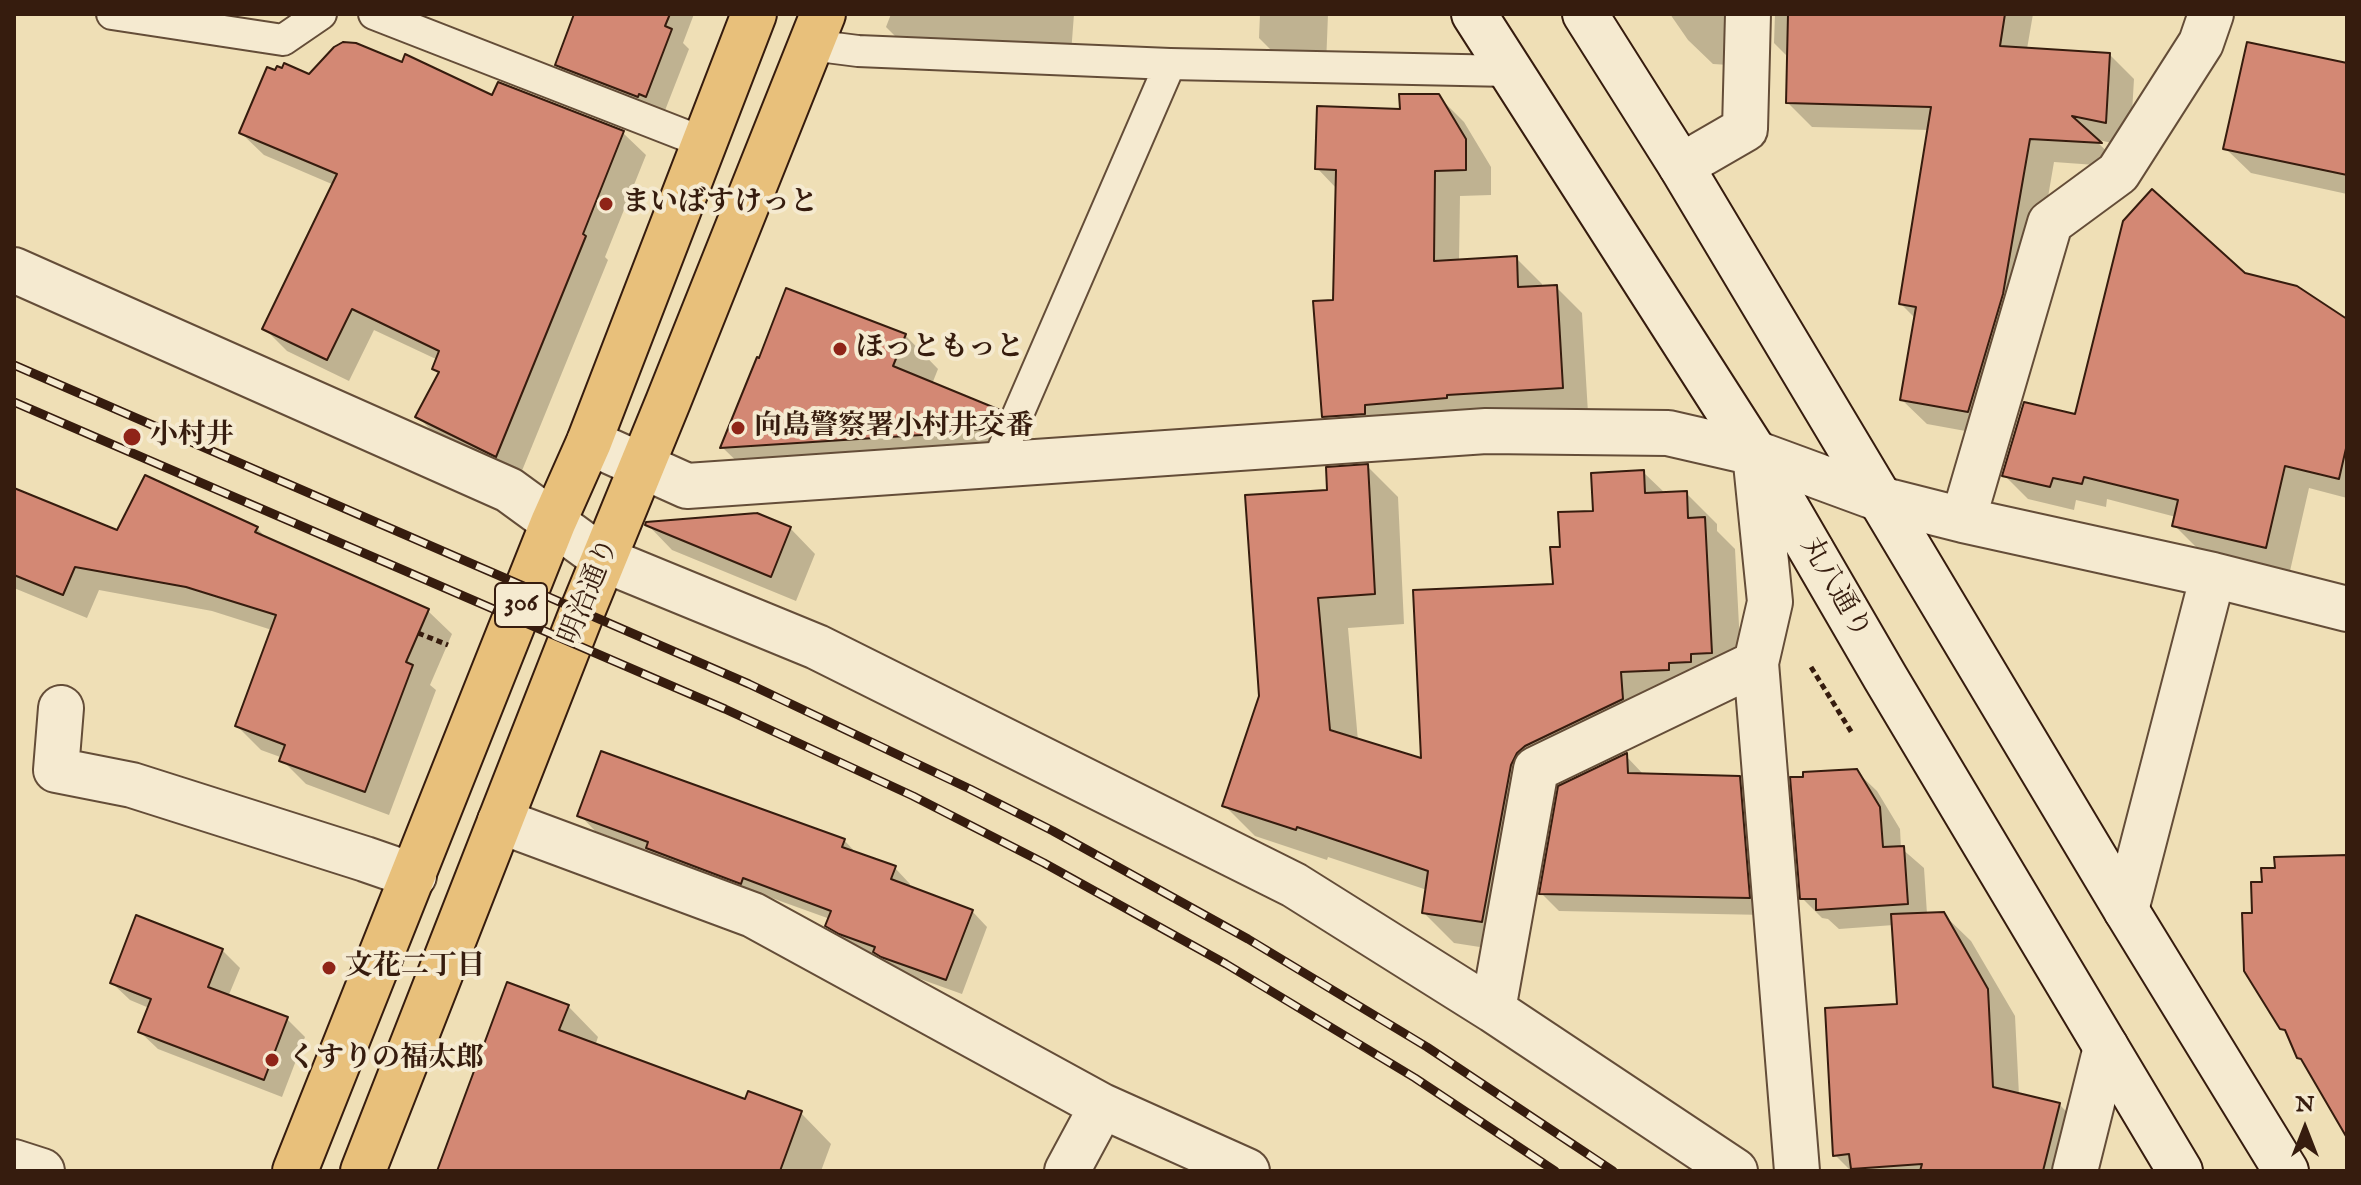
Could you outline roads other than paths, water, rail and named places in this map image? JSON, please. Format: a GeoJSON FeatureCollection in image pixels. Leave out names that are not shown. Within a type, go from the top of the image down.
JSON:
{"type":"FeatureCollection","features":[{"type":"Feature","properties":{"kind":"main road","name":"306"},"geometry":{"type":"LineString","coordinates":[[295,1171],[553,523],[589,442],[754,14]]}},
{"type":"Feature","properties":{"kind":"main road","name":"明治通り"},"geometry":{"type":"LineString","coordinates":[[363,1171],[817,29]]}},
{"type":"Feature","properties":{"kind":"street","name":"丸八通り"},"geometry":{"type":"LineString","coordinates":[[1474,14],[1755,453],[2180,1171]]}},
{"type":"Feature","properties":{"kind":"street"},"geometry":{"type":"LineString","coordinates":[[1585,14],[1681,166],[2126,910],[2286,1171]]}},
{"type":"Feature","properties":{"kind":"street"},"geometry":{"type":"LineString","coordinates":[[1681,166],[1745,129],[1748,14]]}},
{"type":"Feature","properties":{"kind":"street"},"geometry":{"type":"LineString","coordinates":[[1963,520],[2050,223],[2118,173],[2201,43],[2211,14]]}},
{"type":"Feature","properties":{"kind":"street"},"geometry":{"type":"LineString","coordinates":[[14,270],[509,490],[605,560],[817,647],[1294,885],[1493,1010],[1735,1171]]}},
{"type":"Feature","properties":{"kind":"street"},"geometry":{"type":"LineString","coordinates":[[589,442],[687,486],[1486,431],[1668,433],[1755,453],[1880,499],[2347,609]]}},
{"type":"Feature","properties":{"kind":"street"},"geometry":{"type":"LineString","coordinates":[[1755,453],[1770,602],[1756,663],[1797,1171]]}},
{"type":"Feature","properties":{"kind":"street"},"geometry":{"type":"LineString","coordinates":[[2126,910],[2213,575]]}},
{"type":"Feature","properties":{"kind":"street"},"geometry":{"type":"LineString","coordinates":[[1493,1010],[1536,769],[1756,663]]}},
{"type":"Feature","properties":{"kind":"street"},"geometry":{"type":"LineString","coordinates":[[61,708],[56,770],[132,785],[414,876]]}},
{"type":"Feature","properties":{"kind":"street"},"geometry":{"type":"LineString","coordinates":[[500,821],[753,915],[1102,1106],[1247,1171]]}},
{"type":"Feature","properties":{"kind":"street"},"geometry":{"type":"LineString","coordinates":[[2075,1171],[2106,1047]]}},
{"type":"Feature","properties":{"kind":"street"},"geometry":{"type":"LineString","coordinates":[[1067,1171],[1102,1106]]}},
{"type":"Feature","properties":{"kind":"street"},"geometry":{"type":"LineString","coordinates":[[14,1162],[42,1171]]}},
{"type":"Feature","properties":{"kind":"lane"},"geometry":{"type":"LineString","coordinates":[[112,14],[217,22],[283,40],[321,14]]}},
{"type":"Feature","properties":{"kind":"lane"},"geometry":{"type":"LineString","coordinates":[[374,14],[705,143]]}},
{"type":"Feature","properties":{"kind":"lane"},"geometry":{"type":"LineString","coordinates":[[817,29],[858,51],[1170,64],[1510,71]]}},
{"type":"Feature","properties":{"kind":"lane"},"geometry":{"type":"LineString","coordinates":[[996,465],[1170,64]]}},
{"type":"Feature","properties":{"kind":"railway"},"geometry":{"type":"LineString","coordinates":[[14,365],[749,684],[970,789],[1053,831],[1248,939],[1427,1047],[1613,1171]]}},
{"type":"Feature","properties":{"kind":"railway"},"geometry":{"type":"LineString","coordinates":[[14,402],[725,709],[913,796],[1044,863],[1226,964],[1415,1078],[1555,1171]]}},
{"type":"Feature","properties":{"kind":"place","name":"まいばすけっと"},"geometry":{"type":"Point","coordinates":[606,204]}},
{"type":"Feature","properties":{"kind":"place","name":"ほっともっと"},"geometry":{"type":"Point","coordinates":[840,349]}},
{"type":"Feature","properties":{"kind":"place","name":"向島警察署小村井交番"},"geometry":{"type":"Point","coordinates":[738,428]}},
{"type":"Feature","properties":{"kind":"place","name":"小村井"},"geometry":{"type":"Point","coordinates":[132,437]}},
{"type":"Feature","properties":{"kind":"place","name":"文花二丁目"},"geometry":{"type":"Point","coordinates":[329,968]}},
{"type":"Feature","properties":{"kind":"place","name":"くすりの福太郎"},"geometry":{"type":"Point","coordinates":[272,1060]}}]}
